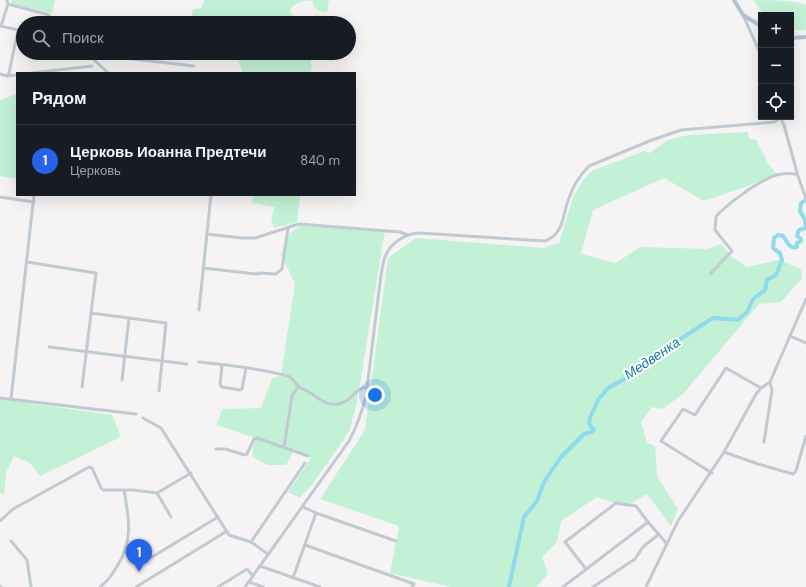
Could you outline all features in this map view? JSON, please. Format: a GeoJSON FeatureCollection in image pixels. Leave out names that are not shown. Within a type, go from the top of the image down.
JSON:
{"type":"FeatureCollection","features":[{"type":"Feature","properties":{"kind":"main road"},"geometry":{"type":"LineString","coordinates":[[734,0],[743,16],[758,24]]}},
{"type":"Feature","properties":{"kind":"main road"},"geometry":{"type":"LineString","coordinates":[[794,38],[806,37]]}},
{"type":"Feature","properties":{"kind":"street"},"geometry":{"type":"LineString","coordinates":[[16,30],[1,26],[7,2],[49,14],[49,16]]}},
{"type":"Feature","properties":{"kind":"street"},"geometry":{"type":"LineString","coordinates":[[743,16],[758,48]]}},
{"type":"Feature","properties":{"kind":"street"},"geometry":{"type":"LineString","coordinates":[[7,76],[9,73],[16,40]]}},
{"type":"Feature","properties":{"kind":"street"},"geometry":{"type":"LineString","coordinates":[[94,60],[107,72]]}},
{"type":"Feature","properties":{"kind":"street"},"geometry":{"type":"LineString","coordinates":[[140,60],[194,66]]}},
{"type":"Feature","properties":{"kind":"street"},"geometry":{"type":"LineString","coordinates":[[40,72],[92,66]]}},
{"type":"Feature","properties":{"kind":"street"},"geometry":{"type":"LineString","coordinates":[[0,74],[7,76],[16,75]]}},
{"type":"Feature","properties":{"kind":"street"},"geometry":{"type":"LineString","coordinates":[[245,587],[349,441],[361,415],[367,387],[381,275],[385,256],[395,243],[408,235],[420,233],[545,242],[557,234],[574,186],[589,166],[646,142],[681,130],[775,122],[777,120]]}},
{"type":"Feature","properties":{"kind":"street"},"geometry":{"type":"LineString","coordinates":[[782,120],[806,199]]}},
{"type":"Feature","properties":{"kind":"street"},"geometry":{"type":"LineString","coordinates":[[710,274],[732,251],[715,230],[716,217],[719,213],[752,187],[762,182],[781,174],[797,174]]}},
{"type":"Feature","properties":{"kind":"street"},"geometry":{"type":"LineString","coordinates":[[11,399],[34,196]]}},
{"type":"Feature","properties":{"kind":"street"},"geometry":{"type":"LineString","coordinates":[[199,310],[211,196]]}},
{"type":"Feature","properties":{"kind":"street"},"geometry":{"type":"LineString","coordinates":[[0,197],[34,202]]}},
{"type":"Feature","properties":{"kind":"street"},"geometry":{"type":"LineString","coordinates":[[207,234],[255,238],[299,224],[400,232],[408,235]]}},
{"type":"Feature","properties":{"kind":"street"},"geometry":{"type":"LineString","coordinates":[[203,268],[256,274],[276,274],[282,269],[288,228]]}},
{"type":"Feature","properties":{"kind":"street"},"geometry":{"type":"LineString","coordinates":[[27,262],[96,273],[82,388]]}},
{"type":"Feature","properties":{"kind":"street"},"geometry":{"type":"LineString","coordinates":[[646,587],[678,521],[712,473],[749,405],[761,388],[770,382],[806,299]]}},
{"type":"Feature","properties":{"kind":"street"},"geometry":{"type":"LineString","coordinates":[[91,313],[166,323],[159,391]]}},
{"type":"Feature","properties":{"kind":"street"},"geometry":{"type":"LineString","coordinates":[[122,380],[129,318]]}},
{"type":"Feature","properties":{"kind":"street"},"geometry":{"type":"LineString","coordinates":[[790,336],[806,343]]}},
{"type":"Feature","properties":{"kind":"street"},"geometry":{"type":"LineString","coordinates":[[49,347],[187,364]]}},
{"type":"Feature","properties":{"kind":"street"},"geometry":{"type":"LineString","coordinates":[[199,362],[266,371],[291,378],[298,387],[319,400],[329,404],[337,404],[352,397],[359,388],[367,387]]}},
{"type":"Feature","properties":{"kind":"street"},"geometry":{"type":"LineString","coordinates":[[222,365],[220,385],[222,387],[240,390],[242,389],[246,368]]}},
{"type":"Feature","properties":{"kind":"street"},"geometry":{"type":"LineString","coordinates":[[712,473],[661,441],[683,409],[695,416],[726,368],[761,388]]}},
{"type":"Feature","properties":{"kind":"street"},"geometry":{"type":"LineString","coordinates":[[764,442],[772,390],[770,382]]}},
{"type":"Feature","properties":{"kind":"street"},"geometry":{"type":"LineString","coordinates":[[284,447],[292,396],[298,387]]}},
{"type":"Feature","properties":{"kind":"street"},"geometry":{"type":"LineString","coordinates":[[0,398],[136,414]]}},
{"type":"Feature","properties":{"kind":"street"},"geometry":{"type":"LineString","coordinates":[[143,418],[161,428],[229,535],[251,542],[268,554]]}},
{"type":"Feature","properties":{"kind":"street"},"geometry":{"type":"LineString","coordinates":[[724,452],[793,474],[796,471],[806,436]]}},
{"type":"Feature","properties":{"kind":"street"},"geometry":{"type":"LineString","coordinates":[[216,449],[225,448],[245,456],[254,439],[257,438],[308,456]]}},
{"type":"Feature","properties":{"kind":"street"},"geometry":{"type":"LineString","coordinates":[[251,542],[306,463]]}},
{"type":"Feature","properties":{"kind":"street"},"geometry":{"type":"LineString","coordinates":[[0,521],[13,509],[89,467],[92,468],[103,490],[157,493],[191,473]]}},
{"type":"Feature","properties":{"kind":"street"},"geometry":{"type":"LineString","coordinates":[[100,587],[113,573],[125,552],[128,540],[129,526],[124,490]]}},
{"type":"Feature","properties":{"kind":"street"},"geometry":{"type":"LineString","coordinates":[[157,493],[171,517]]}},
{"type":"Feature","properties":{"kind":"street"},"geometry":{"type":"LineString","coordinates":[[586,569],[566,542],[616,503],[636,506],[667,544]]}},
{"type":"Feature","properties":{"kind":"street"},"geometry":{"type":"LineString","coordinates":[[302,507],[396,541]]}},
{"type":"Feature","properties":{"kind":"street"},"geometry":{"type":"LineString","coordinates":[[293,578],[316,513]]}},
{"type":"Feature","properties":{"kind":"street"},"geometry":{"type":"LineString","coordinates":[[125,552],[138,558],[145,559],[152,557],[218,517]]}},
{"type":"Feature","properties":{"kind":"street"},"geometry":{"type":"LineString","coordinates":[[563,587],[648,522]]}},
{"type":"Feature","properties":{"kind":"street"},"geometry":{"type":"LineString","coordinates":[[136,587],[227,531]]}},
{"type":"Feature","properties":{"kind":"street"},"geometry":{"type":"LineString","coordinates":[[593,587],[635,559],[643,547],[659,534]]}},
{"type":"Feature","properties":{"kind":"street"},"geometry":{"type":"LineString","coordinates":[[11,541],[26,560],[31,587]]}},
{"type":"Feature","properties":{"kind":"street"},"geometry":{"type":"LineString","coordinates":[[305,545],[414,584],[412,587]]}},
{"type":"Feature","properties":{"kind":"street"},"geometry":{"type":"LineString","coordinates":[[260,566],[320,587]]}},
{"type":"Feature","properties":{"kind":"street"},"geometry":{"type":"LineString","coordinates":[[218,587],[247,569],[253,576]]}},
{"type":"Feature","properties":{"kind":"street"},"geometry":{"type":"LineString","coordinates":[[249,582],[263,587]]}},
{"type":"Feature","properties":{"kind":"green space"},"geometry":{"type":"Polygon","coordinates":[[[11,0],[55,0],[52,13],[12,4],[11,0]]]}},
{"type":"Feature","properties":{"kind":"green space"},"geometry":{"type":"Polygon","coordinates":[[[203,0],[329,0],[327,12],[319,11],[313,6],[313,1],[303,1],[292,7],[290,10],[292,16],[192,16],[193,9],[201,8],[204,2],[203,0]]]}},
{"type":"Feature","properties":{"kind":"green space"},"geometry":{"type":"Polygon","coordinates":[[[754,0],[774,0],[802,3],[806,5],[806,30],[794,30],[794,12],[762,12],[754,0]]]}},
{"type":"Feature","properties":{"kind":"green space"},"geometry":{"type":"Polygon","coordinates":[[[238,60],[310,60],[312,67],[310,72],[243,72],[238,60]]]}},
{"type":"Feature","properties":{"kind":"green space"},"geometry":{"type":"Polygon","coordinates":[[[16,94],[16,179],[0,176],[0,100],[16,94]]]}},
{"type":"Feature","properties":{"kind":"green space"},"geometry":{"type":"Polygon","coordinates":[[[748,132],[749,139],[756,140],[769,165],[777,174],[704,201],[664,178],[593,210],[581,254],[616,263],[640,247],[707,249],[721,244],[732,257],[747,267],[779,260],[801,269],[802,278],[781,302],[759,304],[683,394],[662,409],[652,407],[641,422],[647,443],[655,446],[657,476],[678,509],[671,526],[647,494],[625,507],[597,497],[561,521],[557,542],[542,557],[548,574],[536,587],[450,587],[390,573],[399,526],[320,499],[365,430],[388,258],[416,238],[543,248],[559,243],[573,197],[583,180],[592,171],[644,151],[650,153],[668,140],[688,135],[748,132]]]}},
{"type":"Feature","properties":{"kind":"green space"},"geometry":{"type":"Polygon","coordinates":[[[253,196],[299,196],[297,222],[274,228],[271,219],[275,207],[252,203],[253,196]]]}},
{"type":"Feature","properties":{"kind":"green space"},"geometry":{"type":"Polygon","coordinates":[[[302,224],[385,230],[357,402],[349,432],[311,486],[300,498],[288,492],[311,458],[293,452],[286,465],[268,465],[252,456],[255,438],[217,425],[222,409],[261,408],[272,379],[281,375],[295,284],[281,254],[288,235],[302,224]]]}},
{"type":"Feature","properties":{"kind":"green space"},"geometry":{"type":"Polygon","coordinates":[[[0,399],[112,415],[121,437],[40,476],[30,463],[14,456],[6,473],[4,495],[0,493],[0,399]]]}},
{"type":"Feature","properties":{"kind":"waterway","name":"Медвенка"},"geometry":{"type":"LineString","coordinates":[[509,587],[524,517],[537,501],[544,482],[561,457],[584,434],[594,430],[589,424],[598,400],[608,388],[628,377],[642,364],[713,318],[738,320],[747,312],[753,299],[765,290],[767,280],[776,275],[782,260],[780,253],[773,248],[774,238],[778,235],[783,236],[789,244],[795,248],[797,247],[797,243],[801,241],[801,239],[797,236],[799,230],[806,228],[805,220],[800,211],[801,203],[806,200]]}},
{"type":"Feature","properties":{"kind":"place","name":"Церковь Иоанна Предтечи"},"geometry":{"type":"Point","coordinates":[139,572]}}]}
